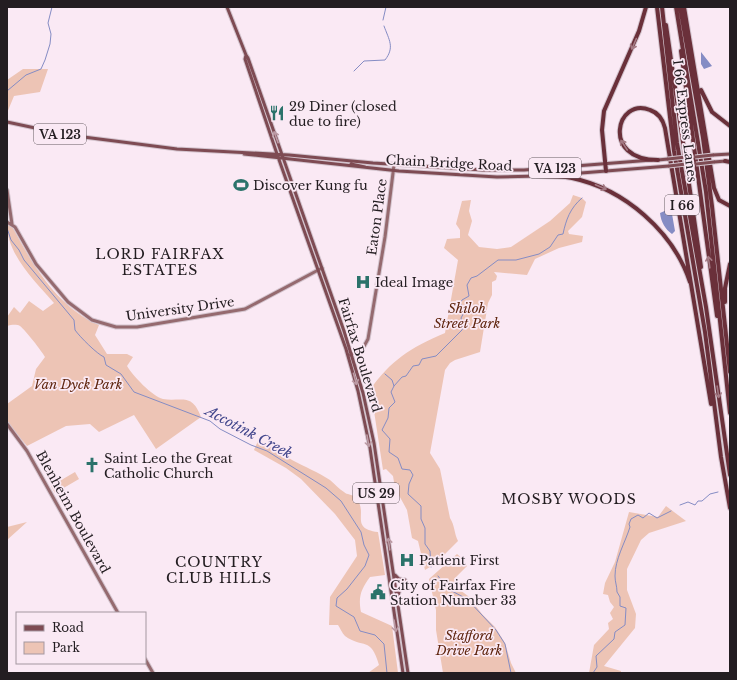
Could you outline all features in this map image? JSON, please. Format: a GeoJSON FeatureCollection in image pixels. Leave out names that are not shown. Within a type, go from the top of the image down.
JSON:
{"type":"FeatureCollection","features":[{"type":"Feature","properties":{"kind":"highway"},"geometry":{"type":"LineString","coordinates":[[606,171],[602,130],[604,111],[640,31],[646,7]]}},
{"type":"Feature","properties":{"kind":"highway","name":"I 66"},"geometry":{"type":"LineString","coordinates":[[658,7],[674,151],[705,332],[721,458],[730,508]]}},
{"type":"Feature","properties":{"kind":"highway"},"geometry":{"type":"LineString","coordinates":[[663,7],[686,157],[706,308]]}},
{"type":"Feature","properties":{"kind":"highway","name":"I 66 Express Lanes"},"geometry":{"type":"LineString","coordinates":[[663,7],[679,156],[706,308],[730,475]]}},
{"type":"Feature","properties":{"kind":"highway","name":"I 66 Express Lanes"},"geometry":{"type":"LineString","coordinates":[[676,7],[706,192],[721,342],[730,413]]}},
{"type":"Feature","properties":{"kind":"highway","name":"I 66"},"geometry":{"type":"LineString","coordinates":[[680,7],[704,145],[730,372]]}},
{"type":"Feature","properties":{"kind":"highway"},"geometry":{"type":"LineString","coordinates":[[684,7],[714,188],[720,200],[730,206]]}},
{"type":"Feature","properties":{"kind":"highway"},"geometry":{"type":"LineString","coordinates":[[679,25],[694,151],[721,342]]}},
{"type":"Feature","properties":{"kind":"highway"},"geometry":{"type":"LineString","coordinates":[[694,61],[704,99],[716,116],[730,126]]}},
{"type":"Feature","properties":{"kind":"highway"},"geometry":{"type":"LineString","coordinates":[[658,160],[635,156],[622,144],[619,134],[621,124],[626,115],[635,109],[644,108],[653,111],[664,122],[721,458]]}},
{"type":"Feature","properties":{"kind":"highway"},"geometry":{"type":"LineString","coordinates":[[538,176],[571,178],[591,183],[613,193],[638,210],[661,232],[678,257],[688,277],[695,300]]}},
{"type":"Feature","properties":{"kind":"highway"},"geometry":{"type":"LineString","coordinates":[[726,330],[725,288],[730,264]]}},
{"type":"Feature","properties":{"kind":"main road","name":"Fairfax Boulevard"},"geometry":{"type":"LineString","coordinates":[[227,7],[248,58],[283,157],[348,356],[368,440],[403,673]]}},
{"type":"Feature","properties":{"kind":"main road","name":"Fairfax Boulevard"},"geometry":{"type":"LineString","coordinates":[[246,55],[245,59],[277,156],[352,354],[372,428],[408,673]]}},
{"type":"Feature","properties":{"kind":"main road","name":"Chain Bridge Road"},"geometry":{"type":"LineString","coordinates":[[7,123],[108,142],[177,149],[277,156],[394,171],[497,177],[538,176],[669,166],[696,166],[728,161]]}},
{"type":"Feature","properties":{"kind":"main road","name":"Chain Bridge Road"},"geometry":{"type":"LineString","coordinates":[[283,157],[504,171],[730,154]]}},
{"type":"Feature","properties":{"kind":"main road"},"geometry":{"type":"LineString","coordinates":[[330,159],[334,162],[361,165],[367,168]]}},
{"type":"Feature","properties":{"kind":"main road"},"geometry":{"type":"LineString","coordinates":[[393,571],[398,578],[405,580]]}},
{"type":"Feature","properties":{"kind":"main road"},"geometry":{"type":"LineString","coordinates":[[398,604],[399,591],[405,586]]}},
{"type":"Feature","properties":{"kind":"street","name":"Eaton Place"},"geometry":{"type":"LineString","coordinates":[[348,356],[362,349],[368,340],[385,241],[394,164]]}},
{"type":"Feature","properties":{"kind":"street"},"geometry":{"type":"LineString","coordinates":[[7,190],[12,224]]}},
{"type":"Feature","properties":{"kind":"street"},"geometry":{"type":"LineString","coordinates":[[7,222],[12,224]]}},
{"type":"Feature","properties":{"kind":"street","name":"University Drive"},"geometry":{"type":"LineString","coordinates":[[12,224],[36,264],[68,302],[92,320],[116,327],[137,327],[245,309],[320,269]]}},
{"type":"Feature","properties":{"kind":"street","name":"Blenheim Boulevard"},"geometry":{"type":"LineString","coordinates":[[7,424],[27,451],[117,612]]}},
{"type":"Feature","properties":{"kind":"street"},"geometry":{"type":"LineString","coordinates":[[146,661],[153,673]]}},
{"type":"Feature","properties":{"kind":"green space"},"geometry":{"type":"Polygon","coordinates":[[[23,69],[48,69],[40,92],[14,96],[7,113],[7,80],[23,69]]]}},
{"type":"Feature","properties":{"kind":"green space","name":"Shiloh Street Park"},"geometry":{"type":"Polygon","coordinates":[[[573,195],[582,198],[586,202],[582,217],[568,231],[569,234],[583,236],[582,242],[559,248],[535,259],[527,275],[494,272],[497,276],[496,280],[492,282],[492,295],[488,303],[480,352],[455,360],[450,363],[445,370],[430,453],[440,469],[450,518],[458,541],[435,564],[425,570],[418,541],[412,538],[407,510],[395,488],[393,476],[386,469],[383,470],[374,411],[369,391],[385,371],[402,356],[421,344],[445,333],[458,260],[444,248],[447,239],[460,238],[460,230],[456,224],[462,201],[471,200],[469,211],[472,221],[468,235],[479,247],[497,249],[511,247],[550,221],[570,203],[573,195]]]}},
{"type":"Feature","properties":{"kind":"green space","name":"Van Dyck Park"},"geometry":{"type":"Polygon","coordinates":[[[7,224],[12,226],[37,269],[58,296],[84,317],[99,325],[95,335],[107,354],[127,354],[133,357],[127,366],[148,390],[163,399],[190,401],[198,409],[201,417],[156,449],[134,415],[99,432],[90,424],[66,426],[27,446],[7,422],[7,404],[32,386],[36,369],[45,357],[20,326],[7,326],[7,317],[14,307],[20,313],[29,301],[43,311],[54,303],[31,277],[17,257],[8,235],[7,224]]]}},
{"type":"Feature","properties":{"kind":"green space"},"geometry":{"type":"Polygon","coordinates":[[[258,441],[272,447],[292,460],[325,477],[345,493],[354,496],[361,508],[361,523],[369,530],[378,532],[385,575],[370,577],[364,585],[361,593],[360,607],[361,612],[392,626],[398,673],[368,673],[379,665],[373,650],[366,644],[351,640],[345,636],[338,625],[329,625],[330,597],[357,556],[355,540],[335,514],[301,479],[286,468],[254,450],[258,441]]]}},
{"type":"Feature","properties":{"kind":"green space"},"geometry":{"type":"Polygon","coordinates":[[[75,472],[79,479],[55,493],[51,486],[75,472]]]}},
{"type":"Feature","properties":{"kind":"green space"},"geometry":{"type":"Polygon","coordinates":[[[666,506],[686,521],[649,533],[641,540],[627,569],[627,590],[636,614],[635,628],[604,666],[621,671],[621,673],[589,673],[594,645],[609,629],[608,623],[613,619],[610,613],[614,607],[610,602],[608,595],[603,594],[605,583],[615,562],[629,512],[658,517],[666,506]]]}},
{"type":"Feature","properties":{"kind":"green space"},"geometry":{"type":"Polygon","coordinates":[[[27,522],[7,540],[7,527],[27,522]]]}},
{"type":"Feature","properties":{"kind":"green space","name":"Stafford Drive Park"},"geometry":{"type":"Polygon","coordinates":[[[457,554],[464,560],[467,566],[454,579],[456,587],[468,596],[482,614],[495,627],[505,643],[511,663],[516,673],[443,673],[436,630],[436,610],[429,579],[457,554]]]}},
{"type":"Feature","properties":{"kind":"water"},"geometry":{"type":"Polygon","coordinates":[[[701,52],[712,66],[704,69],[701,64],[701,52]]]}},
{"type":"Feature","properties":{"kind":"water"},"geometry":{"type":"Polygon","coordinates":[[[667,210],[672,214],[675,231],[672,234],[667,230],[661,219],[660,213],[667,210]]]}},
{"type":"Feature","properties":{"kind":"waterway"},"geometry":{"type":"LineString","coordinates":[[7,91],[26,75],[41,69],[50,44],[51,34],[48,23],[52,7]]}},
{"type":"Feature","properties":{"kind":"waterway"},"geometry":{"type":"LineString","coordinates":[[383,20],[386,7]]}},
{"type":"Feature","properties":{"kind":"waterway"},"geometry":{"type":"LineString","coordinates":[[354,71],[364,61],[385,60],[390,51],[390,43],[384,26]]}},
{"type":"Feature","properties":{"kind":"waterway"},"geometry":{"type":"LineString","coordinates":[[394,386],[402,377],[406,376],[413,366],[419,365],[422,359],[436,356],[462,330],[463,325],[461,318],[466,309],[460,303],[469,296],[467,285],[471,278],[477,276],[498,260],[516,260],[539,254],[550,247],[558,235],[563,234],[569,214],[582,198]]}},
{"type":"Feature","properties":{"kind":"waterway","name":"Accotink Creek"},"geometry":{"type":"LineString","coordinates":[[7,228],[11,240],[19,250],[24,260],[74,320],[75,330],[89,345],[104,357],[106,365],[121,374],[134,392],[210,421],[220,429],[251,445],[267,451],[326,488],[341,501],[361,532],[364,545],[369,555],[365,566],[347,589],[337,598],[336,606],[354,617],[360,631],[375,635],[384,644],[387,673]]}},
{"type":"Feature","properties":{"kind":"waterway"},"geometry":{"type":"LineString","coordinates":[[385,374],[392,380],[394,386],[391,392],[395,402],[389,408],[388,418],[382,430],[390,439],[389,452],[398,458],[402,469],[410,470],[413,475],[409,484],[408,494],[421,506],[421,519],[425,528],[425,544],[430,551],[431,567]]}},
{"type":"Feature","properties":{"kind":"waterway"},"geometry":{"type":"LineString","coordinates":[[680,505],[688,502],[695,505],[698,501],[702,501],[710,494],[718,492]]}},
{"type":"Feature","properties":{"kind":"waterway"},"geometry":{"type":"LineString","coordinates":[[593,673],[597,667],[596,656],[614,639],[615,632],[625,625],[626,608],[620,606],[620,597],[617,592],[615,570],[630,527],[629,524],[631,519],[638,515],[643,518],[649,513],[657,518],[671,511]]}},
{"type":"Feature","properties":{"kind":"waterway"},"geometry":{"type":"LineString","coordinates":[[438,576],[448,589],[467,599],[496,630],[505,644],[511,673]]}},
{"type":"Feature","properties":{"kind":"place","name":"29 Diner (closed due to fire)"},"geometry":{"type":"Point","coordinates":[277,113]}},
{"type":"Feature","properties":{"kind":"place","name":"Discover Kung fu"},"geometry":{"type":"Point","coordinates":[241,185]}},
{"type":"Feature","properties":{"kind":"place","name":"Ideal Image"},"geometry":{"type":"Point","coordinates":[363,282]}},
{"type":"Feature","properties":{"kind":"place","name":"Saint Leo the Great Catholic Church"},"geometry":{"type":"Point","coordinates":[92,465]}},
{"type":"Feature","properties":{"kind":"place","name":"Patient First"},"geometry":{"type":"Point","coordinates":[407,560]}},
{"type":"Feature","properties":{"kind":"place","name":"City of Fairfax Fire Station Number 33"},"geometry":{"type":"Point","coordinates":[378,592]}},
{"type":"Feature","properties":{"kind":"district","name":"LORD FAIRFAX ESTATES"},"geometry":{"type":"Point","coordinates":[160,262]}},
{"type":"Feature","properties":{"kind":"district","name":"MOSBY WOODS"},"geometry":{"type":"Point","coordinates":[569,499]}},
{"type":"Feature","properties":{"kind":"district","name":"COUNTRY CLUB HILLS"},"geometry":{"type":"Point","coordinates":[219,570]}}]}
